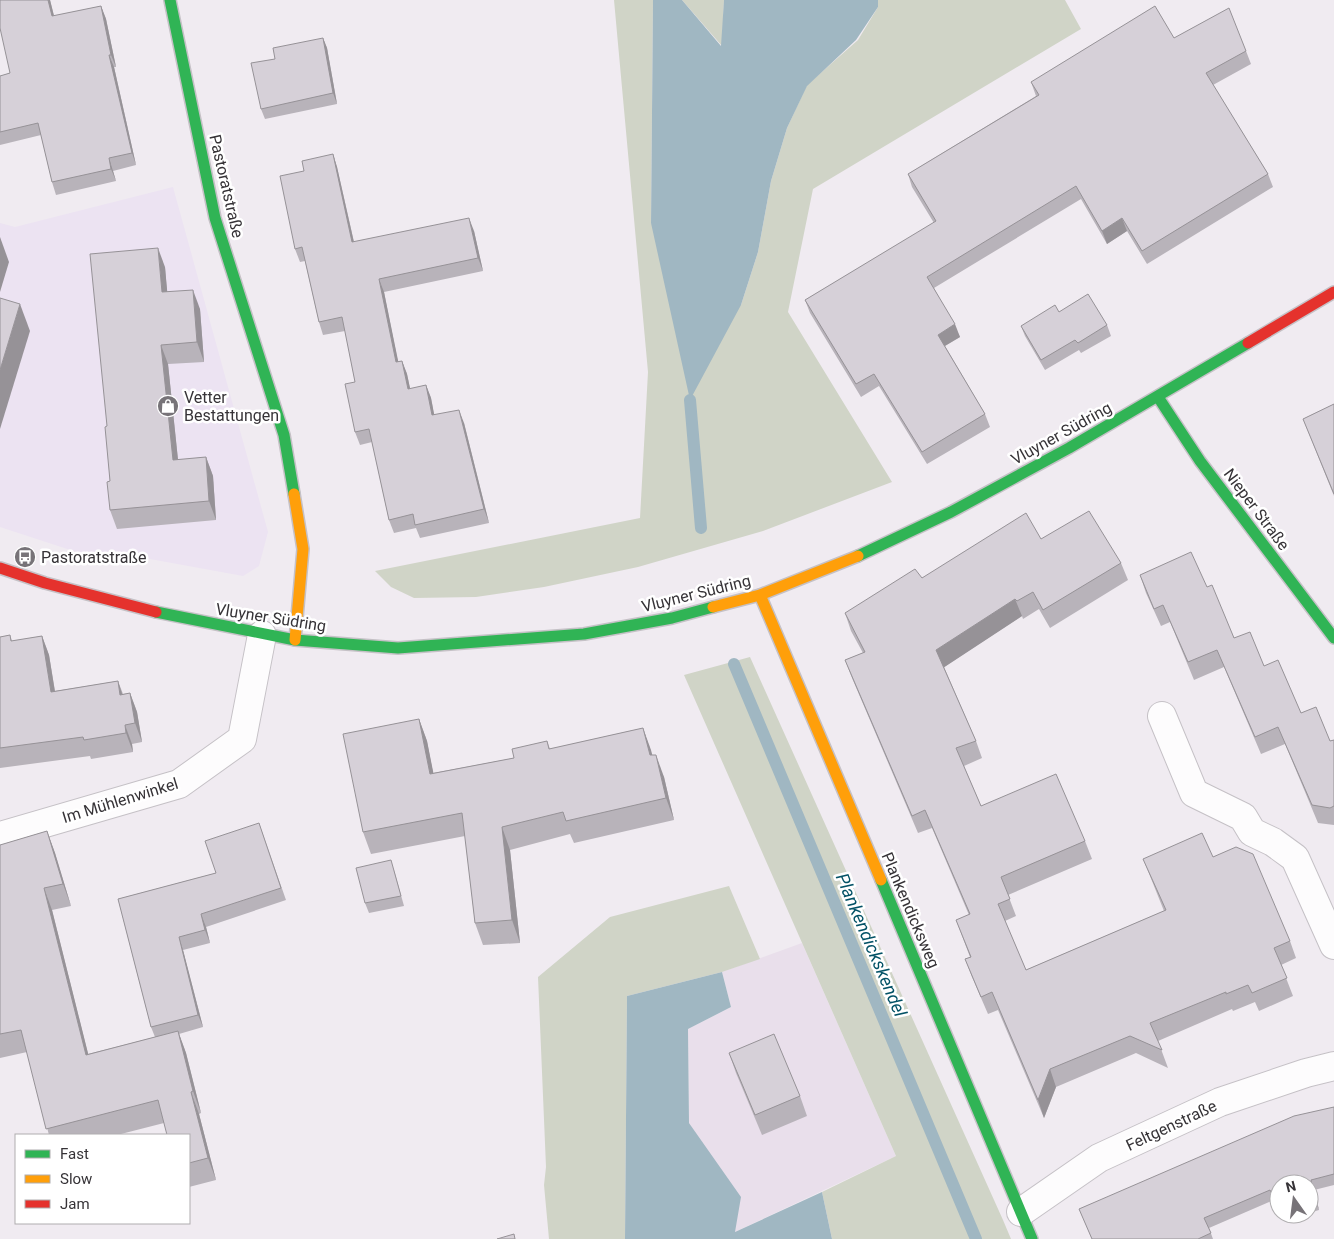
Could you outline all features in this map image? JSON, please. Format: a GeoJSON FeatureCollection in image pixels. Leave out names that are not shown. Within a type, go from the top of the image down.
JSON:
{"type":"FeatureCollection","features":[{"type":"Feature","properties":{"kind":"street","name":"Pastoratstraße"},"geometry":{"type":"LineString","coordinates":[[170,0],[215,218],[284,435],[303,549],[295,640]]}},
{"type":"Feature","properties":{"kind":"street","name":"Vluyner Südring"},"geometry":{"type":"LineString","coordinates":[[0,568],[45,583],[177,617],[262,635],[295,640],[398,648],[584,634],[672,618],[760,595],[846,562],[951,512],[1158,397],[1334,292]]}},
{"type":"Feature","properties":{"kind":"street","name":"Nieper Straße"},"geometry":{"type":"LineString","coordinates":[[1158,397],[1200,461],[1334,638]]}},
{"type":"Feature","properties":{"kind":"street","name":"Plankendicksweg"},"geometry":{"type":"LineString","coordinates":[[760,595],[1032,1239]]}},
{"type":"Feature","properties":{"kind":"street","name":"Im Mühlenwinkel"},"geometry":{"type":"LineString","coordinates":[[0,836],[179,784],[242,739],[262,635]]}},
{"type":"Feature","properties":{"kind":"street"},"geometry":{"type":"LineString","coordinates":[[1162,716],[1194,794],[1243,817],[1252,832],[1273,842],[1295,858],[1334,945]]}},
{"type":"Feature","properties":{"kind":"street","name":"Feltgenstraße"},"geometry":{"type":"LineString","coordinates":[[1021,1212],[1100,1158],[1220,1102],[1306,1073],[1334,1066]]}},
{"type":"Feature","properties":{"kind":"shaded area"},"geometry":{"type":"Polygon","coordinates":[[[614,0],[653,0],[651,223],[741,305],[758,252],[771,181],[787,128],[807,85],[858,40],[878,7],[878,0],[1065,0],[1081,29],[813,189],[788,312],[892,482],[763,531],[638,567],[544,587],[476,597],[414,598],[391,587],[375,571],[640,518],[648,372],[614,0]]]}},
{"type":"Feature","properties":{"kind":"shaded area"},"geometry":{"type":"Polygon","coordinates":[[[682,0],[724,0],[722,46],[682,0]]]}},
{"type":"Feature","properties":{"kind":"shaded area"},"geometry":{"type":"Polygon","coordinates":[[[173,187],[268,532],[259,566],[243,576],[139,557],[107,562],[0,527],[0,223],[15,227],[173,187]]]}},
{"type":"Feature","properties":{"kind":"shaded area"},"geometry":{"type":"Polygon","coordinates":[[[750,657],[1011,1239],[832,1239],[822,1192],[896,1156],[684,675],[750,657]]]}},
{"type":"Feature","properties":{"kind":"shaded area"},"geometry":{"type":"Polygon","coordinates":[[[729,886],[760,959],[722,972],[627,996],[625,1239],[549,1239],[544,1185],[546,1167],[538,977],[610,917],[729,886]]]}},
{"type":"Feature","properties":{"kind":"shaded area"},"geometry":{"type":"Polygon","coordinates":[[[802,943],[896,1156],[735,1232],[712,1159],[689,1123],[688,1029],[731,1007],[722,972],[802,943]]]}},
{"type":"Feature","properties":{"kind":"water"},"geometry":{"type":"Polygon","coordinates":[[[653,0],[682,0],[721,46],[724,0],[878,0],[878,7],[856,40],[807,86],[787,128],[771,181],[758,252],[741,305],[690,400],[651,223],[653,0]]]}},
{"type":"Feature","properties":{"kind":"water"},"geometry":{"type":"Polygon","coordinates":[[[722,972],[731,1007],[688,1029],[689,1123],[741,1197],[735,1232],[822,1192],[832,1239],[625,1239],[627,996],[722,972]]]}},
{"type":"Feature","properties":{"kind":"building"},"geometry":{"type":"Polygon","coordinates":[[[0,0],[48,0],[52,16],[101,6],[111,55],[109,55],[132,153],[109,158],[111,169],[52,182],[38,123],[0,132],[0,76],[10,73],[0,28],[0,0]]]}},
{"type":"Feature","properties":{"kind":"building"},"geometry":{"type":"Polygon","coordinates":[[[1155,6],[1174,38],[1229,8],[1246,51],[1206,73],[1268,174],[1142,251],[1122,218],[1102,231],[1076,186],[927,277],[955,324],[938,335],[985,414],[922,452],[874,374],[856,384],[805,300],[936,221],[908,174],[1039,95],[1031,82],[1155,6]]]}},
{"type":"Feature","properties":{"kind":"building"},"geometry":{"type":"Polygon","coordinates":[[[323,38],[333,93],[261,109],[251,63],[275,59],[273,48],[323,38]]]}},
{"type":"Feature","properties":{"kind":"building"},"geometry":{"type":"Polygon","coordinates":[[[333,154],[352,242],[469,218],[478,258],[379,279],[396,362],[402,361],[408,389],[426,385],[432,415],[459,410],[484,509],[415,525],[413,514],[389,520],[369,429],[355,432],[345,384],[355,382],[342,317],[319,322],[302,247],[295,249],[280,176],[304,171],[302,161],[333,154]]]}},
{"type":"Feature","properties":{"kind":"building"},"geometry":{"type":"Polygon","coordinates":[[[158,248],[162,292],[193,290],[197,342],[161,345],[173,460],[206,457],[209,501],[110,510],[107,482],[110,481],[105,427],[107,426],[90,254],[158,248]]]}},
{"type":"Feature","properties":{"kind":"building"},"geometry":{"type":"Polygon","coordinates":[[[1088,294],[1107,325],[1078,343],[1075,340],[1041,360],[1021,326],[1055,305],[1059,312],[1088,294]]]}},
{"type":"Feature","properties":{"kind":"building"},"geometry":{"type":"Polygon","coordinates":[[[0,298],[20,304],[0,370],[0,298]]]}},
{"type":"Feature","properties":{"kind":"building"},"geometry":{"type":"Polygon","coordinates":[[[1334,404],[1334,494],[1303,419],[1334,404]]]}},
{"type":"Feature","properties":{"kind":"building"},"geometry":{"type":"Polygon","coordinates":[[[1089,511],[1121,563],[1043,610],[1033,592],[1017,601],[1015,599],[936,650],[976,741],[956,748],[981,806],[1056,774],[1085,841],[1001,877],[1010,899],[998,904],[1026,970],[1166,910],[1143,859],[1202,833],[1213,857],[1236,847],[1253,854],[1290,941],[1274,948],[1287,978],[1252,993],[1248,985],[1226,994],[1226,992],[1150,1023],[1162,1050],[1130,1036],[1050,1069],[1038,1100],[992,992],[981,997],[965,959],[971,957],[956,920],[970,914],[925,810],[912,816],[845,660],[865,652],[845,613],[915,569],[922,578],[1026,513],[1041,539],[1089,511]]]}},
{"type":"Feature","properties":{"kind":"building"},"geometry":{"type":"Polygon","coordinates":[[[1191,552],[1207,587],[1212,585],[1234,638],[1250,632],[1264,666],[1278,660],[1301,713],[1316,707],[1330,741],[1334,740],[1334,806],[1330,808],[1312,805],[1278,727],[1255,737],[1217,650],[1188,662],[1163,605],[1154,609],[1140,575],[1191,552]]]}},
{"type":"Feature","properties":{"kind":"building"},"geometry":{"type":"Polygon","coordinates":[[[10,635],[11,641],[42,636],[51,692],[118,681],[120,695],[130,693],[135,723],[125,725],[126,733],[84,740],[83,737],[0,748],[0,637],[10,635]]]}},
{"type":"Feature","properties":{"kind":"building"},"geometry":{"type":"Polygon","coordinates":[[[419,719],[430,774],[514,758],[512,749],[547,741],[549,749],[643,728],[650,755],[656,755],[666,798],[566,821],[563,812],[502,827],[512,920],[475,923],[462,813],[363,832],[343,734],[419,719]]]}},
{"type":"Feature","properties":{"kind":"building"},"geometry":{"type":"Polygon","coordinates":[[[259,823],[281,888],[201,914],[205,930],[179,937],[198,1015],[151,1027],[118,899],[216,873],[205,841],[259,823]]]}},
{"type":"Feature","properties":{"kind":"building"},"geometry":{"type":"Polygon","coordinates":[[[47,831],[63,884],[44,888],[86,1055],[178,1031],[208,1158],[190,1163],[190,1134],[167,1134],[158,1100],[46,1129],[21,1030],[0,1034],[0,845],[47,831]]]}},
{"type":"Feature","properties":{"kind":"building"},"geometry":{"type":"Polygon","coordinates":[[[391,860],[401,896],[365,903],[356,868],[391,860]]]}},
{"type":"Feature","properties":{"kind":"building"},"geometry":{"type":"Polygon","coordinates":[[[774,1034],[800,1096],[755,1115],[729,1053],[774,1034]]]}},
{"type":"Feature","properties":{"kind":"building"},"geometry":{"type":"Polygon","coordinates":[[[1334,1107],[1334,1174],[1319,1178],[1319,1174],[1269,1174],[1269,1190],[1204,1218],[1211,1233],[1198,1239],[1092,1239],[1079,1209],[1294,1116],[1334,1107]]]}},
{"type":"Feature","properties":{"kind":"building"},"geometry":{"type":"Polygon","coordinates":[[[514,1234],[515,1239],[497,1239],[514,1234]]]}},
{"type":"Feature","properties":{"kind":"waterway","name":"Plankendickskendel"},"geometry":{"type":"LineString","coordinates":[[690,400],[701,528]]}},
{"type":"Feature","properties":{"kind":"waterway","name":"Plankendickskendel"},"geometry":{"type":"LineString","coordinates":[[734,664],[976,1239]]}},
{"type":"Feature","properties":{"kind":"traffic: fast"},"geometry":{"type":"LineString","coordinates":[[170,0],[215,218],[284,435],[294,494]]}},
{"type":"Feature","properties":{"kind":"traffic: fast"},"geometry":{"type":"LineString","coordinates":[[858,556],[951,512],[1069,448],[1248,343]]}},
{"type":"Feature","properties":{"kind":"traffic: fast"},"geometry":{"type":"LineString","coordinates":[[1158,397],[1200,461],[1334,638]]}},
{"type":"Feature","properties":{"kind":"traffic: fast"},"geometry":{"type":"LineString","coordinates":[[156,612],[295,640],[398,648],[584,634],[672,618],[713,607]]}},
{"type":"Feature","properties":{"kind":"traffic: fast"},"geometry":{"type":"LineString","coordinates":[[881,880],[1032,1239]]}},
{"type":"Feature","properties":{"kind":"traffic: slow"},"geometry":{"type":"LineString","coordinates":[[294,494],[303,549],[295,640]]}},
{"type":"Feature","properties":{"kind":"traffic: slow"},"geometry":{"type":"LineString","coordinates":[[713,607],[760,595],[858,556]]}},
{"type":"Feature","properties":{"kind":"traffic: slow"},"geometry":{"type":"LineString","coordinates":[[760,595],[881,880]]}},
{"type":"Feature","properties":{"kind":"traffic: jam"},"geometry":{"type":"LineString","coordinates":[[1248,343],[1334,292]]}},
{"type":"Feature","properties":{"kind":"traffic: jam"},"geometry":{"type":"LineString","coordinates":[[0,568],[45,583],[156,612]]}},
{"type":"Feature","properties":{"kind":"place","name":"Vetter Bestattungen"},"geometry":{"type":"Point","coordinates":[168,406]}},
{"type":"Feature","properties":{"kind":"place","name":"Pastoratstraße"},"geometry":{"type":"Point","coordinates":[25,557]}}]}
